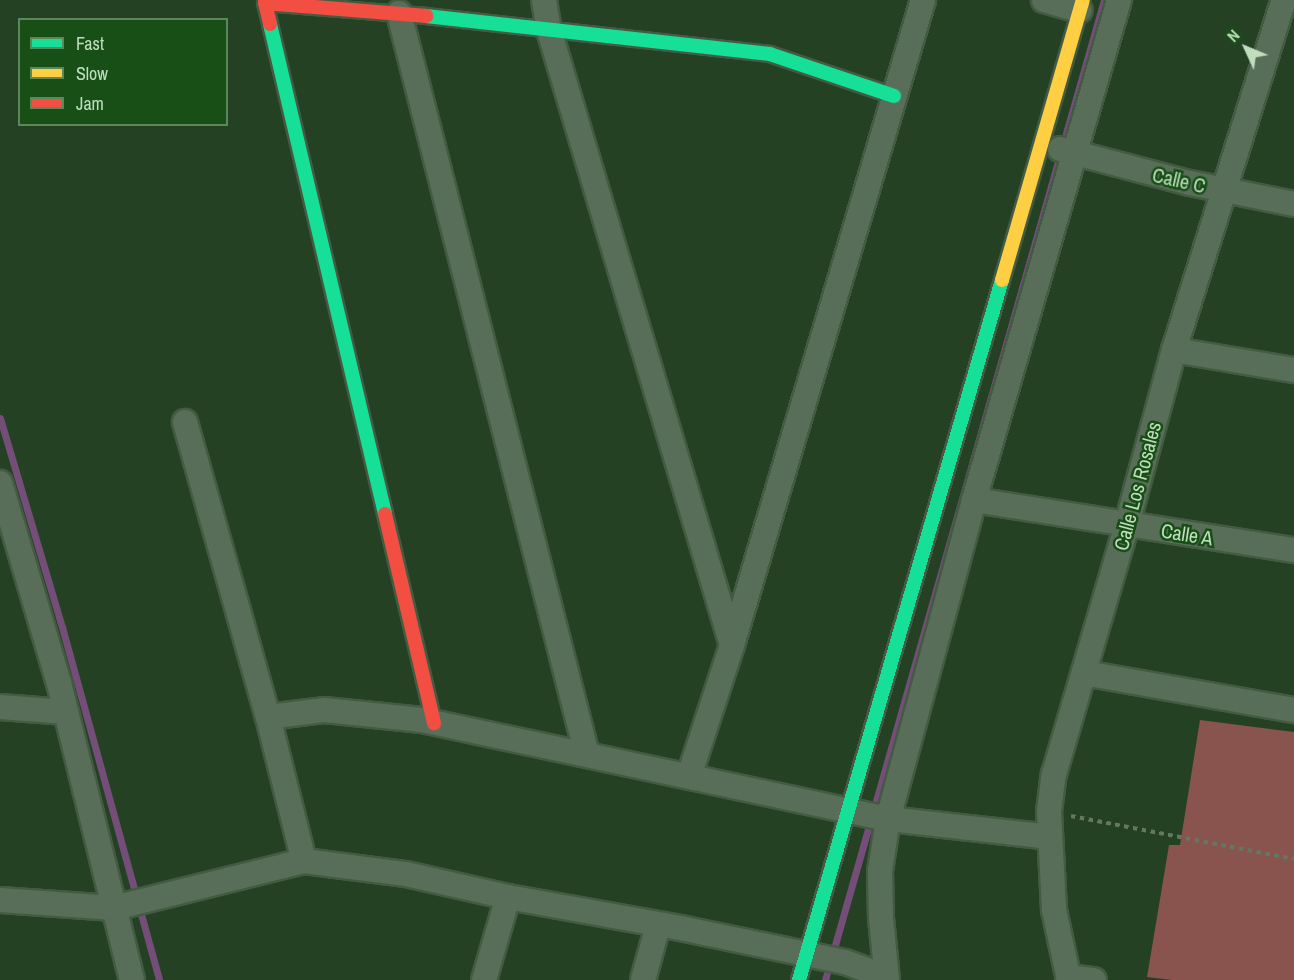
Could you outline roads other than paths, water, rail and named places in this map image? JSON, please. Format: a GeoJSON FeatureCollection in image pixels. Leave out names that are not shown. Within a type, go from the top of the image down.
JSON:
{"type":"FeatureCollection","features":[{"type":"Feature","properties":{"kind":"street"},"geometry":{"type":"LineString","coordinates":[[544,0],[549,30],[732,645]]}},
{"type":"Feature","properties":{"kind":"street"},"geometry":{"type":"LineString","coordinates":[[689,776],[732,645],[923,0]]}},
{"type":"Feature","properties":{"kind":"street"},"geometry":{"type":"LineString","coordinates":[[799,980],[813,957],[870,814],[974,500],[1057,149],[1081,5],[1044,0]]}},
{"type":"Feature","properties":{"kind":"street"},"geometry":{"type":"LineString","coordinates":[[0,900],[114,908],[304,861],[406,874],[508,897],[813,957],[842,971],[887,978],[880,918],[880,871],[870,814],[1057,149],[1119,0]]}},
{"type":"Feature","properties":{"kind":"street","name":"Calle Los Rosales"},"geometry":{"type":"LineString","coordinates":[[1068,978],[1054,910],[1049,812],[1054,774],[1127,524],[1174,350],[1224,190],[1285,25],[1284,0]]}},
{"type":"Feature","properties":{"kind":"street"},"geometry":{"type":"LineString","coordinates":[[434,723],[265,3],[399,13],[770,54],[894,96]]}},
{"type":"Feature","properties":{"kind":"street"},"geometry":{"type":"LineString","coordinates":[[399,13],[587,754]]}},
{"type":"Feature","properties":{"kind":"street","name":"Calle C"},"geometry":{"type":"LineString","coordinates":[[1057,149],[1224,190],[1294,204]]}},
{"type":"Feature","properties":{"kind":"street"},"geometry":{"type":"LineString","coordinates":[[1174,350],[1294,370]]}},
{"type":"Feature","properties":{"kind":"street"},"geometry":{"type":"LineString","coordinates":[[185,422],[268,717],[304,861]]}},
{"type":"Feature","properties":{"kind":"street"},"geometry":{"type":"LineString","coordinates":[[0,483],[66,712],[132,980]]}},
{"type":"Feature","properties":{"kind":"street","name":"Calle A"},"geometry":{"type":"LineString","coordinates":[[974,500],[1294,550]]}},
{"type":"Feature","properties":{"kind":"street"},"geometry":{"type":"LineString","coordinates":[[1084,673],[1294,710]]}},
{"type":"Feature","properties":{"kind":"street"},"geometry":{"type":"LineString","coordinates":[[0,707],[66,712]]}},
{"type":"Feature","properties":{"kind":"street"},"geometry":{"type":"LineString","coordinates":[[268,717],[324,710],[434,723],[870,814],[1050,837]]}},
{"type":"Feature","properties":{"kind":"street"},"geometry":{"type":"LineString","coordinates":[[484,980],[508,897]]}},
{"type":"Feature","properties":{"kind":"street"},"geometry":{"type":"LineString","coordinates":[[643,980],[658,925]]}},
{"type":"Feature","properties":{"kind":"street"},"geometry":{"type":"LineString","coordinates":[[1068,978],[1094,980]]}},
{"type":"Feature","properties":{"kind":"waterway"},"geometry":{"type":"LineString","coordinates":[[825,980],[1104,0]]}},
{"type":"Feature","properties":{"kind":"waterway"},"geometry":{"type":"LineString","coordinates":[[0,418],[62,627],[159,980]]}}]}
